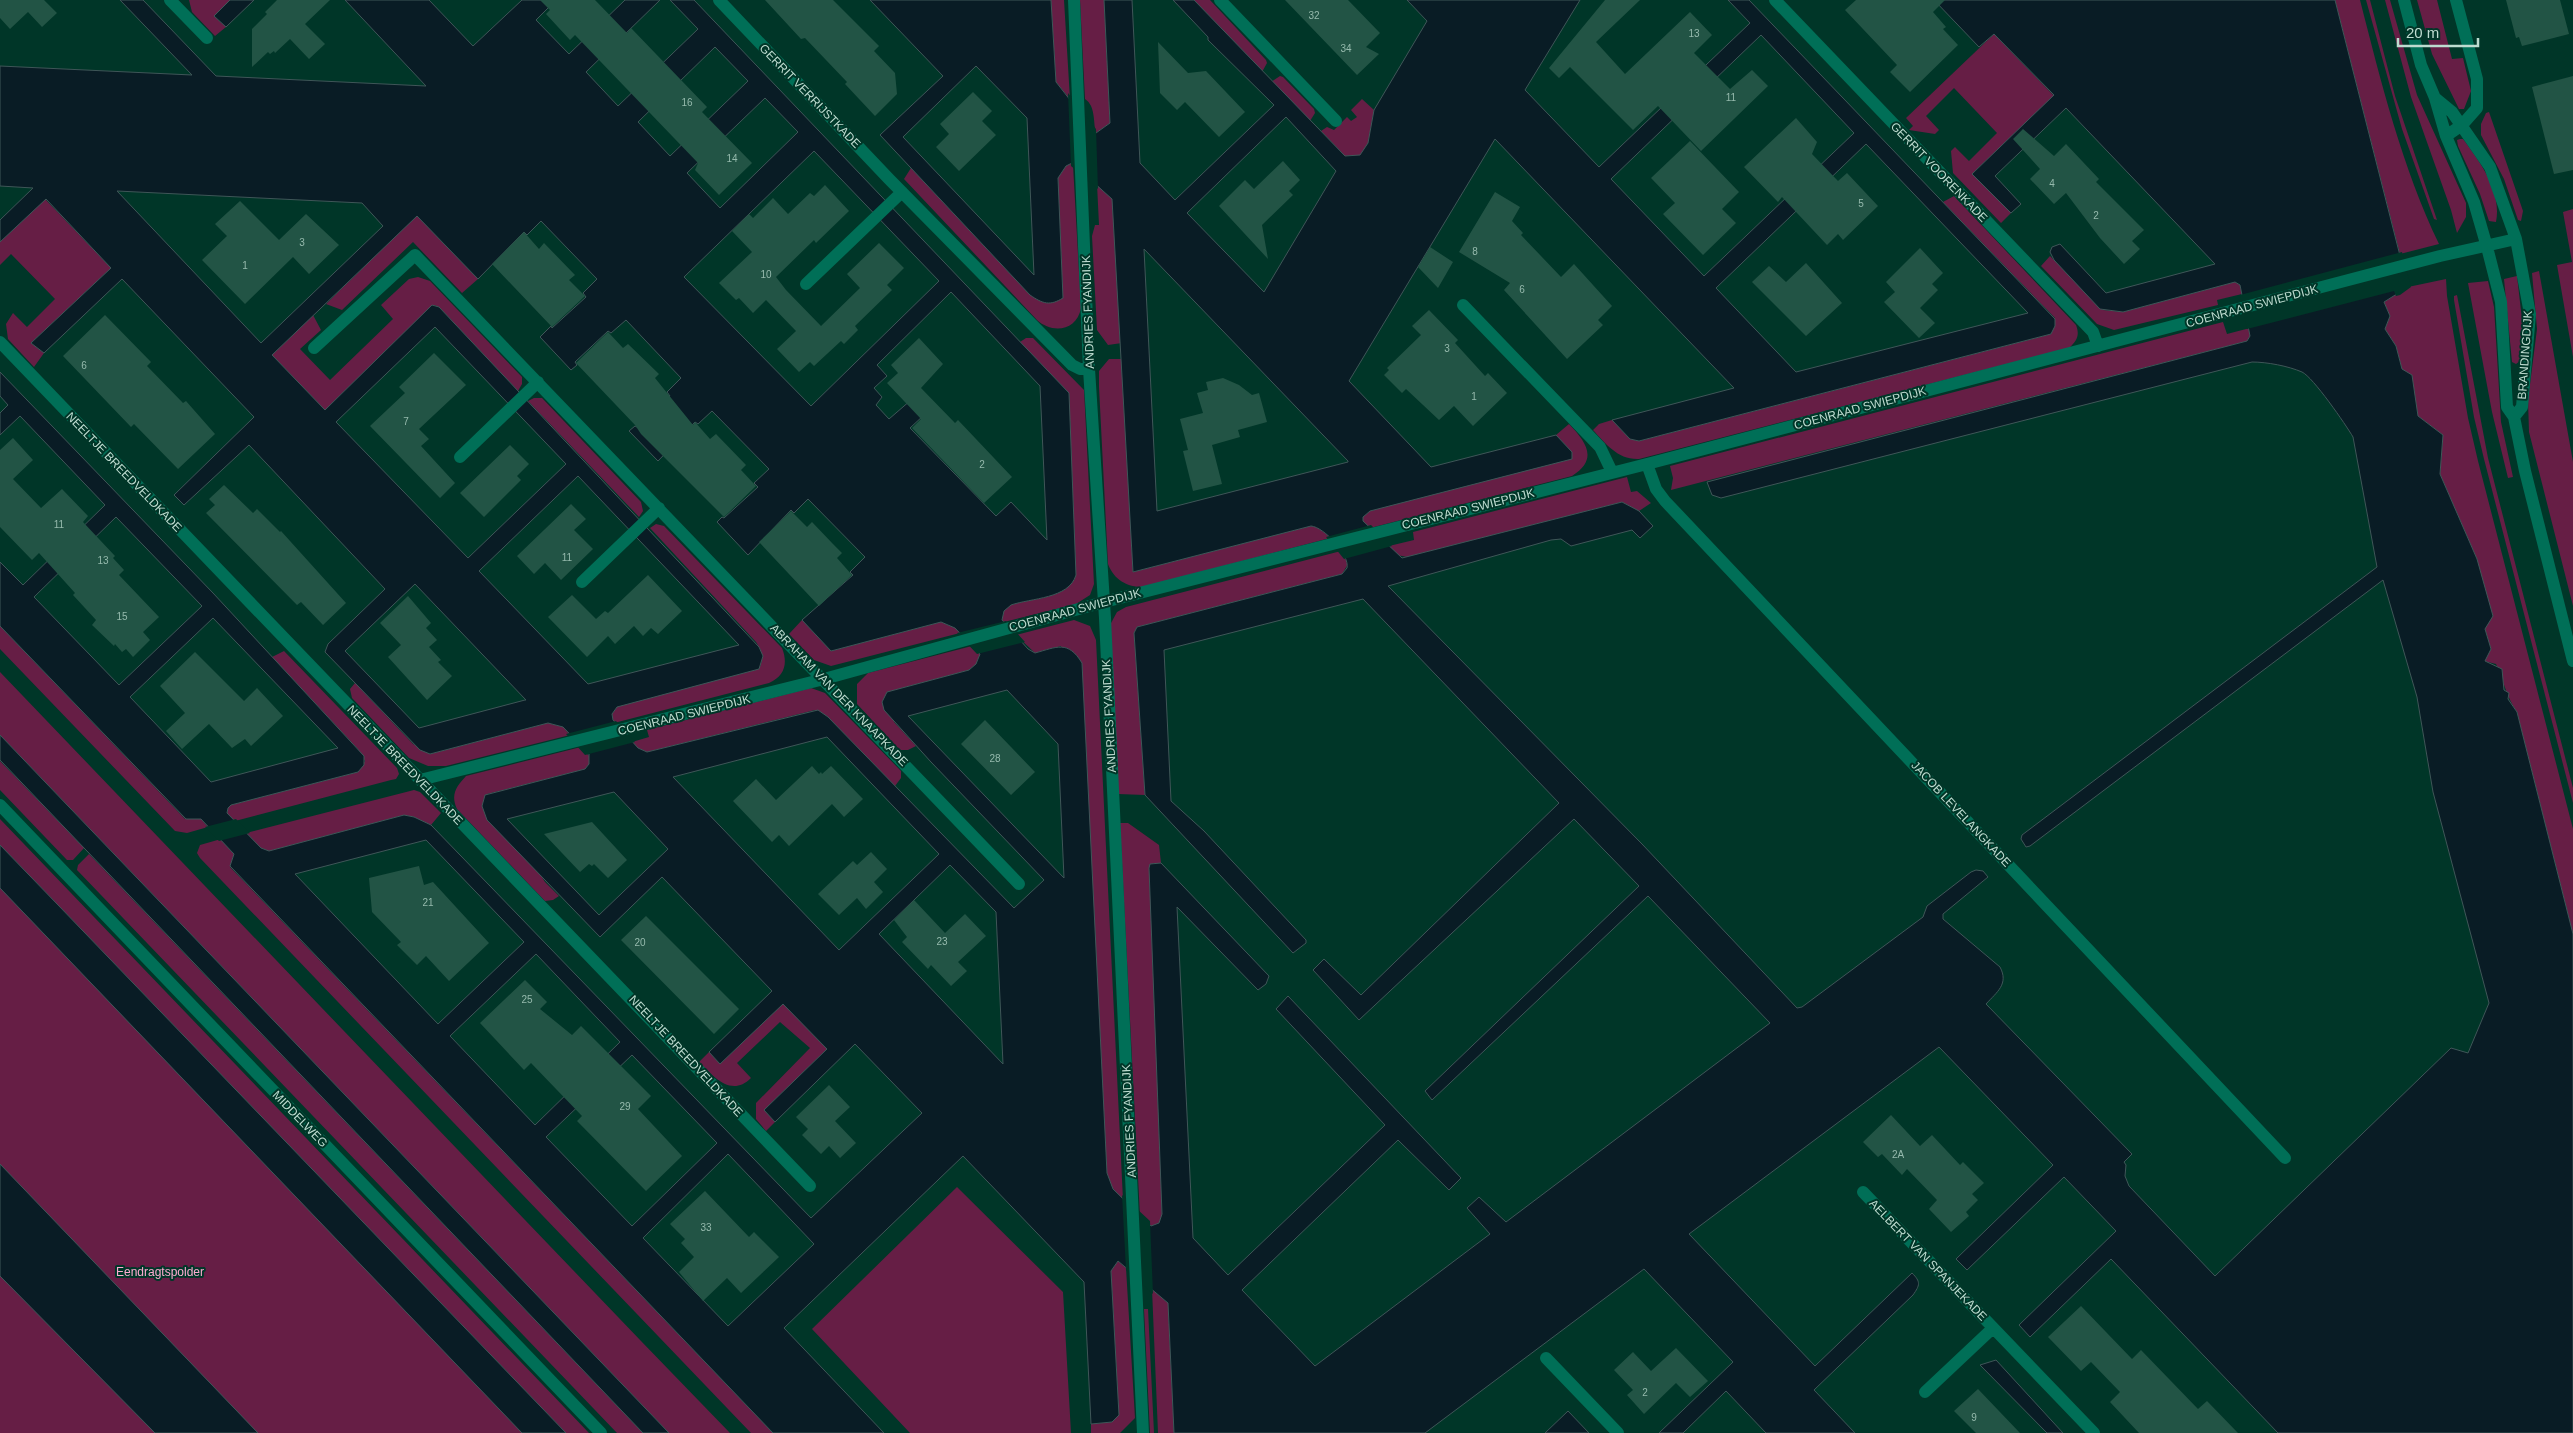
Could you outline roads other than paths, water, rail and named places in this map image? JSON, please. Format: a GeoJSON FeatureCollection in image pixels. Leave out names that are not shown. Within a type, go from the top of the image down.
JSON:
{"type":"FeatureCollection","features":[{"type":"Feature","properties":{"kind":"street"},"geometry":{"type":"LineString","coordinates":[[170,0],[207,38]]}},
{"type":"Feature","properties":{"kind":"street","name":"GERRIT VERRIJSTKADE"},"geometry":{"type":"LineString","coordinates":[[719,0],[898,196],[1072,365],[1080,369],[1090,369]]}},
{"type":"Feature","properties":{"kind":"street","name":"ANDRIES FYANDIJK"},"geometry":{"type":"LineString","coordinates":[[1074,0],[1090,369],[1104,602],[1143,1433]]}},
{"type":"Feature","properties":{"kind":"street"},"geometry":{"type":"LineString","coordinates":[[1220,0],[1336,121]]}},
{"type":"Feature","properties":{"kind":"street","name":"GERRIT VOORENKADE"},"geometry":{"type":"LineString","coordinates":[[1775,0],[2093,332],[2098,346]]}},
{"type":"Feature","properties":{"kind":"street","name":"BRANDINGDIJK"},"geometry":{"type":"LineString","coordinates":[[2404,0],[2421,65],[2435,98],[2446,136],[2466,178],[2487,246],[2501,302],[2506,407],[2514,418],[2525,471],[2573,661]]}},
{"type":"Feature","properties":{"kind":"street"},"geometry":{"type":"LineString","coordinates":[[2446,136],[2462,125],[2476,108],[2478,93],[2456,0]]}},
{"type":"Feature","properties":{"kind":"street","name":"BRANDINGDIJK"},"geometry":{"type":"LineString","coordinates":[[2435,98],[2452,112],[2490,167],[2516,239],[2530,314],[2522,406],[2514,418]]}},
{"type":"Feature","properties":{"kind":"street"},"geometry":{"type":"LineString","coordinates":[[806,284],[898,196]]}},
{"type":"Feature","properties":{"kind":"street","name":"COENRAAD SWIEPDIJK"},"geometry":{"type":"LineString","coordinates":[[420,780],[824,679],[1104,602],[1648,464],[2440,256],[2516,239]]}},
{"type":"Feature","properties":{"kind":"street","name":"ABRAHAM VAN DER KNAAPKADE"},"geometry":{"type":"LineString","coordinates":[[314,348],[415,255],[1019,884]]}},
{"type":"Feature","properties":{"kind":"street"},"geometry":{"type":"LineString","coordinates":[[1464,305],[1600,447],[1612,472]]}},
{"type":"Feature","properties":{"kind":"street","name":"NEELTJE BREEDVELDKADE"},"geometry":{"type":"LineString","coordinates":[[0,342],[810,1186]]}},
{"type":"Feature","properties":{"kind":"street"},"geometry":{"type":"LineString","coordinates":[[460,457],[538,382]]}},
{"type":"Feature","properties":{"kind":"street","name":"JACOB LEVELANGKADE"},"geometry":{"type":"LineString","coordinates":[[1648,464],[1656,489],[1665,501],[2285,1158]]}},
{"type":"Feature","properties":{"kind":"street"},"geometry":{"type":"LineString","coordinates":[[582,582],[659,508]]}},
{"type":"Feature","properties":{"kind":"street","name":"MIDDELWEG"},"geometry":{"type":"LineString","coordinates":[[0,805],[601,1433]]}},
{"type":"Feature","properties":{"kind":"street","name":"AELBERT VAN SPANJEKADE"},"geometry":{"type":"LineString","coordinates":[[1863,1192],[2094,1433]]}},
{"type":"Feature","properties":{"kind":"street","name":"AELBERT VAN SPANJEKADE"},"geometry":{"type":"LineString","coordinates":[[1925,1392],[1993,1328]]}},
{"type":"Feature","properties":{"kind":"street"},"geometry":{"type":"LineString","coordinates":[[1546,1358],[1618,1433]]}},
{"type":"Feature","properties":{"kind":"water"},"geometry":{"type":"Polygon","coordinates":[[[120,0],[143,0],[216,76],[426,86],[345,0],[429,0],[473,46],[522,0],[556,0],[536,20],[569,54],[625,0],[660,0],[586,72],[618,106],[698,29],[670,0],[694,0],[1069,393],[1076,575],[1066,589],[1058,593],[1011,605],[1004,611],[1002,620],[1028,649],[1035,653],[1056,647],[1067,648],[1082,663],[1107,1173],[1113,1189],[1151,1226],[1159,1223],[1162,1214],[1149,868],[1150,864],[1161,863],[1269,976],[1266,984],[1258,990],[1177,907],[1193,1238],[1228,1275],[1385,1125],[1276,1009],[1288,996],[1461,1178],[1449,1190],[1398,1140],[1242,1290],[1315,1366],[1490,1234],[1467,1208],[1479,1197],[1506,1222],[1770,1023],[1648,896],[1432,1100],[1425,1091],[1639,886],[1574,819],[1359,1020],[1313,970],[1324,959],[1361,995],[1559,803],[1363,599],[1164,650],[1171,801],[1204,831],[1306,940],[1306,943],[1293,953],[1145,795],[1134,633],[1137,627],[1342,574],[1347,568],[1347,563],[1340,549],[1329,536],[1311,526],[1133,572],[1112,199],[1072,163],[1066,166],[1058,178],[1063,298],[1046,303],[1030,295],[880,135],[943,76],[870,0],[1051,0],[1056,82],[1096,133],[1110,123],[1104,0],[1132,0],[1140,163],[1175,200],[1274,105],[1208,40],[1208,37],[1173,0],[1194,0],[1345,156],[1360,155],[1368,143],[1374,110],[1427,21],[1407,0],[1580,0],[1525,90],[1599,167],[1750,23],[1728,0],[1749,0],[2055,319],[2055,326],[2051,334],[1639,441],[1630,439],[1612,420],[1734,388],[1495,139],[1349,381],[1431,467],[1556,435],[1572,452],[1572,459],[1370,511],[1363,517],[1363,521],[1402,558],[1622,502],[1639,511],[1653,526],[1640,538],[1632,530],[1571,546],[1561,539],[1551,540],[1388,586],[1642,844],[1797,1008],[1802,1007],[1923,917],[1927,906],[1971,872],[1976,870],[1983,871],[1988,877],[1943,914],[1943,919],[2000,967],[2003,978],[2002,983],[1998,992],[1986,1004],[2132,1154],[2124,1162],[2126,1165],[2125,1176],[2129,1186],[2215,1276],[2451,1048],[2468,1053],[2489,1003],[2433,792],[2417,697],[2383,580],[2030,846],[2026,847],[2021,839],[2022,835],[2377,567],[2353,437],[2337,412],[2302,372],[2277,365],[2252,362],[1721,498],[1712,495],[1707,482],[2247,341],[2250,336],[2240,285],[2235,282],[2123,312],[2100,309],[2054,260],[2050,252],[2052,247],[2060,244],[2106,293],[2215,264],[2066,108],[1995,176],[2021,204],[2011,213],[1972,174],[2054,95],[1994,34],[1979,47],[1934,0],[2335,0],[2408,287],[2384,302],[2390,316],[2385,329],[2396,346],[2402,369],[2412,375],[2418,416],[2443,435],[2440,474],[2477,559],[2493,616],[2485,629],[2491,649],[2485,661],[2502,669],[2504,690],[2509,693],[2508,699],[2517,712],[2573,934],[2573,1433],[2278,1433],[2111,1259],[2030,1337],[2019,1325],[2116,1231],[2064,1177],[1967,1270],[1956,1259],[2053,1165],[1939,1047],[1689,1234],[1815,1366],[1912,1273],[1915,1276],[1918,1284],[1913,1295],[1814,1390],[1855,1433],[1766,1433],[1726,1391],[1683,1433],[1659,1433],[1733,1362],[1644,1269],[1425,1433],[1174,1433],[1168,1303],[1118,1261],[1111,1271],[1119,1415],[1112,1422],[1091,1424],[1084,1282],[963,1156],[784,1328],[884,1433],[773,1433],[230,866],[234,854],[201,819],[186,819],[0,626],[0,562],[23,585],[105,505],[20,416],[0,435],[0,413],[8,405],[0,396],[0,372],[213,593],[364,756],[364,765],[358,772],[231,805],[227,813],[261,848],[269,851],[404,815],[414,817],[431,825],[811,1218],[922,1113],[855,1044],[775,1122],[764,1110],[827,1049],[783,1004],[720,1064],[709,1052],[772,991],[662,877],[600,937],[487,820],[482,806],[485,795],[585,769],[589,764],[589,754],[563,727],[548,723],[430,754],[420,750],[325,652],[328,644],[385,589],[249,445],[184,505],[174,495],[254,417],[122,279],[44,353],[31,343],[111,268],[46,199],[0,242],[0,220],[33,188],[0,186],[0,66],[192,75],[120,0]],[[1761,35],[1611,179],[1704,276],[1854,133],[1761,35]],[[715,47],[638,122],[670,156],[748,81],[715,47]],[[976,66],[903,137],[1034,275],[1027,118],[976,66]],[[765,98],[687,173],[720,208],[798,132],[765,98]],[[1286,117],[1187,213],[1264,292],[1336,171],[1286,117]],[[1866,144],[1716,288],[1796,372],[2028,313],[1866,144]],[[814,151],[684,277],[811,406],[939,281],[814,151]],[[117,191],[261,343],[383,226],[362,203],[117,191]],[[417,216],[272,355],[325,410],[432,305],[439,307],[759,647],[763,656],[759,669],[617,707],[612,714],[613,720],[638,748],[647,752],[818,710],[828,717],[1014,908],[1044,880],[884,710],[882,702],[887,692],[969,670],[976,664],[980,654],[955,628],[941,622],[831,651],[802,620],[853,575],[850,572],[865,557],[808,499],[794,513],[791,510],[748,555],[717,522],[722,517],[724,518],[758,487],[754,483],[769,469],[712,411],[698,424],[695,422],[658,461],[629,431],[635,426],[637,427],[670,396],[667,392],[681,378],[626,320],[611,333],[608,331],[575,362],[577,365],[571,370],[540,337],[586,297],[583,293],[597,279],[541,221],[527,235],[524,232],[478,279],[417,216]],[[1144,249],[1157,511],[1348,461],[1144,249]],[[951,292],[877,365],[887,376],[874,388],[882,397],[876,405],[889,419],[911,400],[924,415],[910,428],[996,516],[1011,502],[1047,540],[1040,386],[951,292]],[[435,327],[336,422],[468,558],[566,464],[435,327]],[[578,476],[479,571],[588,684],[739,645],[578,476]],[[116,517],[34,597],[119,685],[202,606],[116,517]],[[415,584],[345,651],[419,728],[526,700],[415,584]],[[213,618],[130,697],[211,782],[338,748],[213,618]],[[1007,690],[908,716],[1064,878],[1058,744],[1007,690]],[[827,737],[673,777],[839,950],[939,854],[827,737]],[[614,792],[507,819],[599,915],[668,849],[614,792]],[[426,840],[295,874],[438,1024],[524,942],[426,840]],[[950,865],[879,934],[1003,1064],[996,912],[950,865]],[[536,954],[450,1036],[535,1125],[620,1042],[536,954]],[[632,1055],[546,1137],[632,1226],[717,1143],[632,1055]],[[728,1154],[643,1238],[728,1326],[814,1244],[728,1154]]]}},
{"type":"Feature","properties":{"kind":"water"},"geometry":{"type":"Polygon","coordinates":[[[230,0],[254,0],[226,27],[214,16],[230,0]]]}},
{"type":"Feature","properties":{"kind":"water"},"geometry":{"type":"Polygon","coordinates":[[[0,735],[669,1433],[643,1433],[0,760],[0,735]]]}},
{"type":"Feature","properties":{"kind":"water"},"geometry":{"type":"Polygon","coordinates":[[[0,845],[566,1433],[522,1433],[0,888],[0,845]]]}},
{"type":"Feature","properties":{"kind":"water"},"geometry":{"type":"Polygon","coordinates":[[[0,1164],[258,1433],[155,1433],[0,1276],[0,1164]]]}},
{"type":"Feature","properties":{"kind":"water"},"geometry":{"type":"Polygon","coordinates":[[[1996,1360],[2063,1433],[2047,1433],[1980,1365],[1996,1360]]]}},
{"type":"Feature","properties":{"kind":"water"},"geometry":{"type":"Polygon","coordinates":[[[1568,1411],[1589,1433],[1545,1433],[1568,1411]]]}},
{"type":"Feature","properties":{"kind":"park label","name":"Eendragtspolder"},"geometry":{"type":"Point","coordinates":[160,1272]}}]}
